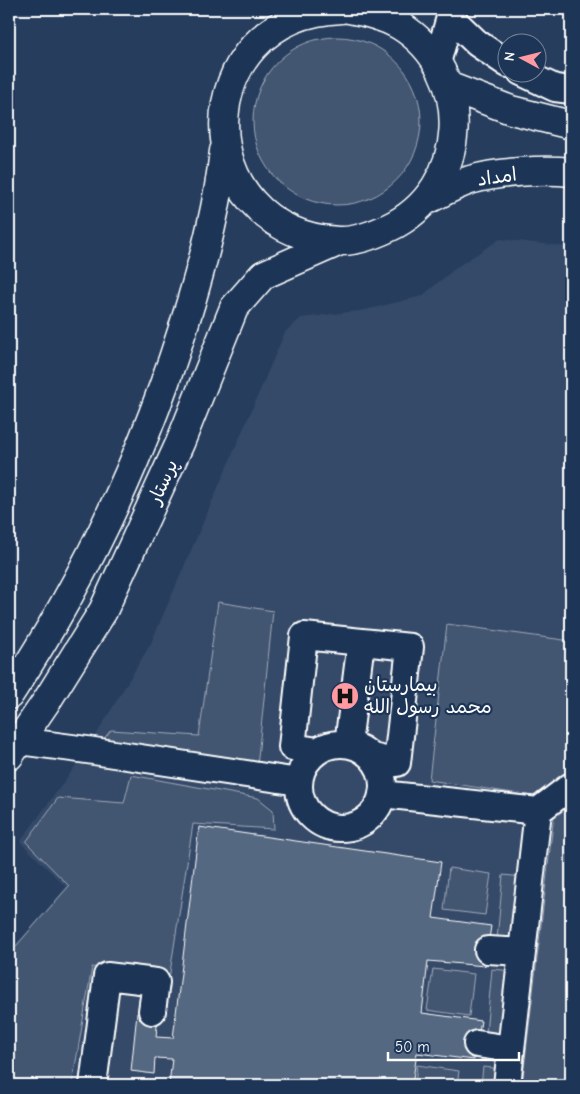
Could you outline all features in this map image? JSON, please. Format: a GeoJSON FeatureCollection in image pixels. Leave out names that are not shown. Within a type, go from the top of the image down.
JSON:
{"type":"FeatureCollection","features":[{"type":"Feature","properties":{"kind":"main road"},"geometry":{"type":"LineString","coordinates":[[342,9],[320,10],[294,17],[270,30],[247,53],[231,81],[223,112],[224,145],[234,176],[253,203],[278,224],[307,237],[340,241],[372,236],[402,222],[427,200],[443,174],[452,146],[454,116],[443,75],[420,42],[399,25],[374,14],[349,9]]}},
{"type":"Feature","properties":{"kind":"main road"},"geometry":{"type":"LineString","coordinates":[[443,75],[511,110],[571,125]]}},
{"type":"Feature","properties":{"kind":"main road","name":"پرستار"},"geometry":{"type":"LineString","coordinates":[[9,696],[71,592],[111,512],[148,426],[179,341],[212,230],[224,145]]}},
{"type":"Feature","properties":{"kind":"main road","name":"امداد"},"geometry":{"type":"LineString","coordinates":[[427,200],[470,180],[504,175],[559,171],[571,172]]}},
{"type":"Feature","properties":{"kind":"main road","name":"پرستار"},"geometry":{"type":"LineString","coordinates":[[14,748],[48,699],[103,611],[180,444],[234,308],[263,275],[340,241]]}},
{"type":"Feature","properties":{"kind":"street"},"geometry":{"type":"LineString","coordinates":[[270,30],[305,9]]}},
{"type":"Feature","properties":{"kind":"street"},"geometry":{"type":"LineString","coordinates":[[443,75],[450,13]]}},
{"type":"Feature","properties":{"kind":"street"},"geometry":{"type":"LineString","coordinates":[[450,13],[477,43],[498,57]]}},
{"type":"Feature","properties":{"kind":"street"},"geometry":{"type":"LineString","coordinates":[[542,82],[555,88],[571,90]]}},
{"type":"Feature","properties":{"kind":"street"},"geometry":{"type":"LineString","coordinates":[[318,751],[292,747],[304,636],[410,647],[397,763],[372,758]]}},
{"type":"Feature","properties":{"kind":"street"},"geometry":{"type":"LineString","coordinates":[[348,744],[361,642]]}},
{"type":"Feature","properties":{"kind":"street"},"geometry":{"type":"LineString","coordinates":[[336,744],[348,744],[364,750],[372,758],[381,772],[382,794],[375,812],[365,822],[339,829],[326,826],[314,819],[305,808],[300,796],[299,782],[302,768],[318,751],[336,744]]}},
{"type":"Feature","properties":{"kind":"street"},"geometry":{"type":"LineString","coordinates":[[14,748],[88,750],[299,782]]}},
{"type":"Feature","properties":{"kind":"street"},"geometry":{"type":"LineString","coordinates":[[382,794],[538,811],[571,786]]}},
{"type":"Feature","properties":{"kind":"street"},"geometry":{"type":"LineString","coordinates":[[507,1085],[538,811]]}},
{"type":"Feature","properties":{"kind":"street"},"geometry":{"type":"LineString","coordinates":[[488,950],[522,952]]}},
{"type":"Feature","properties":{"kind":"street"},"geometry":{"type":"LineString","coordinates":[[94,1085],[107,976],[156,982],[152,1011]]}},
{"type":"Feature","properties":{"kind":"street"},"geometry":{"type":"LineString","coordinates":[[477,1044],[511,1049]]}},
{"type":"Feature","properties":{"kind":"shaded area"},"geometry":{"type":"Polygon","coordinates":[[[329,37],[345,37],[377,47],[402,68],[415,89],[421,121],[415,153],[407,168],[390,186],[369,199],[345,205],[329,205],[305,199],[290,191],[267,168],[259,153],[253,129],[253,113],[259,89],[267,74],[290,51],[305,43],[329,37]]]}},
{"type":"Feature","properties":{"kind":"shaded area","name":"بیمارستان محمد رسول الله"},"geometry":{"type":"Polygon","coordinates":[[[500,239],[571,247],[571,1085],[9,1085],[9,952],[66,887],[20,842],[87,750],[151,643],[285,332],[301,318],[365,310],[422,296],[458,266],[500,239]]]}},
{"type":"Feature","properties":{"kind":"shaded area"},"geometry":{"type":"Polygon","coordinates":[[[218,602],[273,611],[257,767],[102,741],[111,730],[199,736],[218,602]]]}},
{"type":"Feature","properties":{"kind":"shaded area"},"geometry":{"type":"Polygon","coordinates":[[[447,624],[571,641],[571,775],[539,797],[429,780],[447,624]]]}},
{"type":"Feature","properties":{"kind":"shaded area"},"geometry":{"type":"Polygon","coordinates":[[[131,775],[258,798],[273,810],[274,829],[193,824],[169,979],[92,967],[72,1085],[9,1085],[9,954],[69,886],[26,842],[58,798],[124,803],[131,775]]]}},
{"type":"Feature","properties":{"kind":"shaded area"},"geometry":{"type":"Polygon","coordinates":[[[571,803],[571,1073],[567,1085],[522,1085],[554,815],[571,803]]]}},
{"type":"Feature","properties":{"kind":"shaded area"},"geometry":{"type":"Polygon","coordinates":[[[449,868],[491,874],[485,915],[444,910],[449,868]]]}},
{"type":"Feature","properties":{"kind":"shaded area"},"geometry":{"type":"Polygon","coordinates":[[[503,875],[523,877],[517,941],[497,939],[503,875]]]}},
{"type":"Feature","properties":{"kind":"shaded area"},"geometry":{"type":"Polygon","coordinates":[[[433,969],[474,974],[469,1016],[427,1010],[433,969]]]}},
{"type":"Feature","properties":{"kind":"shaded area"},"geometry":{"type":"Polygon","coordinates":[[[492,969],[513,971],[507,1035],[486,1033],[492,969]]]}},
{"type":"Feature","properties":{"kind":"shaded area"},"geometry":{"type":"Polygon","coordinates":[[[417,1065],[459,1071],[457,1085],[415,1085],[417,1065]]]}},
{"type":"Feature","properties":{"kind":"shaded area"},"geometry":{"type":"Polygon","coordinates":[[[483,1067],[503,1069],[502,1085],[481,1085],[483,1067]]]}},
{"type":"Feature","properties":{"kind":"building"},"geometry":{"type":"Polygon","coordinates":[[[199,827],[441,862],[433,918],[491,926],[485,966],[428,961],[422,1013],[481,1021],[474,1060],[417,1053],[412,1085],[169,1085],[172,1059],[155,1058],[154,1074],[131,1071],[137,1013],[158,1016],[156,1037],[173,1038],[199,827]]]}},
{"type":"Feature","properties":{"kind":"place","name":"بیمارستان محمد رسول الله"},"geometry":{"type":"Point","coordinates":[345,696]}}]}
